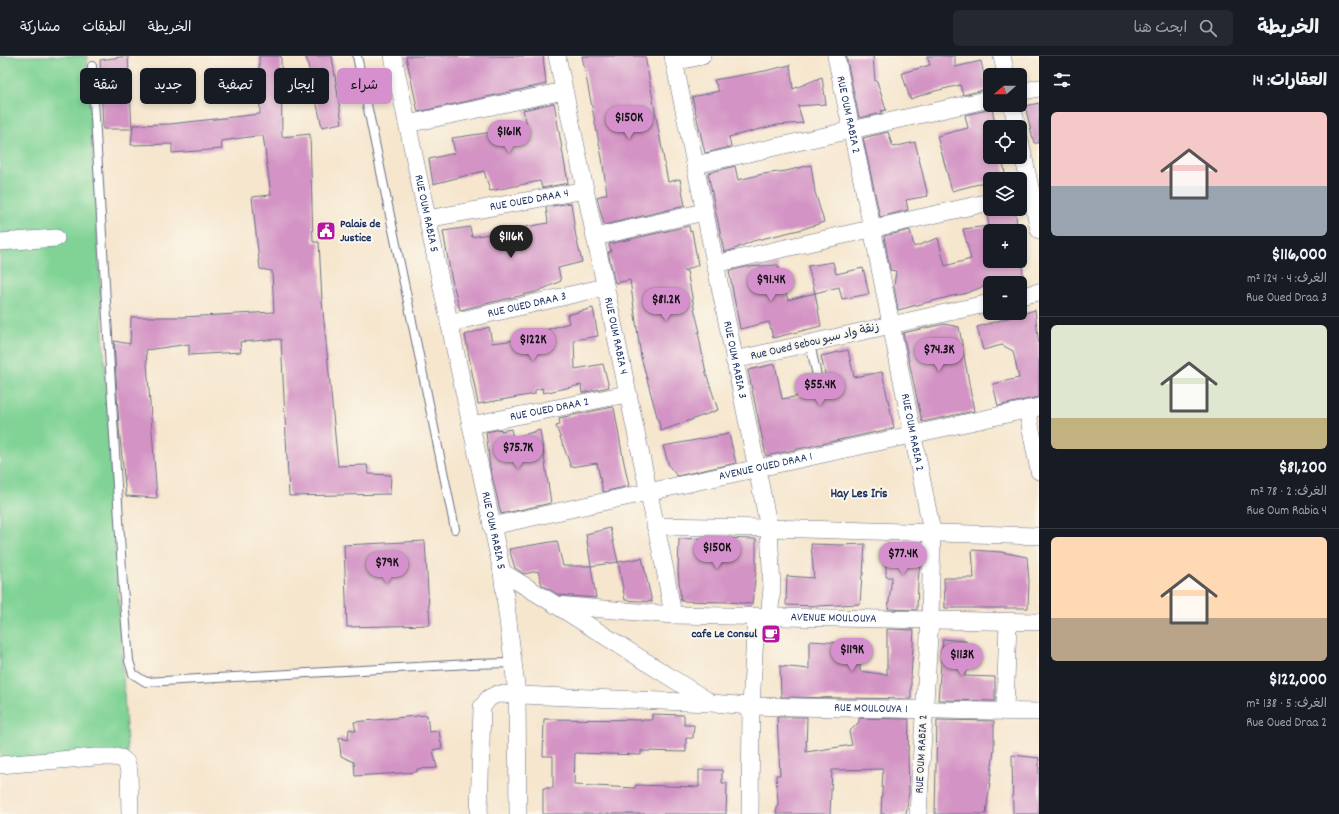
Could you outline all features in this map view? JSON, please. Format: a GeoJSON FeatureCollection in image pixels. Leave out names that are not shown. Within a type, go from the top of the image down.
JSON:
{"type":"FeatureCollection","features":[{"type":"Feature","properties":{"kind":"street","name":"RUE OUM RABIA 5"},"geometry":{"type":"LineString","coordinates":[[393,56],[502,572],[711,704],[751,706]]}},
{"type":"Feature","properties":{"kind":"street","name":"RUE OUM RABIA 4"},"geometry":{"type":"LineString","coordinates":[[557,56],[665,570],[673,615]]}},
{"type":"Feature","properties":{"kind":"street"},"geometry":{"type":"LineString","coordinates":[[674,59],[702,56]]}},
{"type":"Feature","properties":{"kind":"street","name":"RUE OUM RABIA 2"},"geometry":{"type":"LineString","coordinates":[[836,56],[872,228],[932,532],[930,620],[918,814]]}},
{"type":"Feature","properties":{"kind":"street"},"geometry":{"type":"LineString","coordinates":[[1002,56],[1005,68]]}},
{"type":"Feature","properties":{"kind":"street","name":"RUE OUM RABIA 3"},"geometry":{"type":"LineString","coordinates":[[674,59],[734,360],[770,528],[772,588],[763,618],[751,706]]}},
{"type":"Feature","properties":{"kind":"street"},"geometry":{"type":"LineString","coordinates":[[1027,91],[1039,88]]}},
{"type":"Feature","properties":{"kind":"street"},"geometry":{"type":"LineString","coordinates":[[407,124],[564,91]]}},
{"type":"Feature","properties":{"kind":"street"},"geometry":{"type":"LineString","coordinates":[[695,165],[983,101]]}},
{"type":"Feature","properties":{"kind":"street"},"geometry":{"type":"LineString","coordinates":[[1024,164],[1039,230]]}},
{"type":"Feature","properties":{"kind":"street","name":"RUE OUED DRAA 4"},"geometry":{"type":"LineString","coordinates":[[427,219],[585,190]]}},
{"type":"Feature","properties":{"kind":"street"},"geometry":{"type":"LineString","coordinates":[[715,264],[983,204]]}},
{"type":"Feature","properties":{"kind":"street"},"geometry":{"type":"LineString","coordinates":[[595,237],[704,212]]}},
{"type":"Feature","properties":{"kind":"street"},"geometry":{"type":"LineString","coordinates":[[0,242],[56,238]]}},
{"type":"Feature","properties":{"kind":"street","name":"RUE OUED DRAA 3"},"geometry":{"type":"LineString","coordinates":[[449,323],[605,287]]}},
{"type":"Feature","properties":{"kind":"street"},"geometry":{"type":"LineString","coordinates":[[1027,295],[1039,292]]}},
{"type":"Feature","properties":{"kind":"street","name":"Rue Oued Sebou زنقة واد سبو"},"geometry":{"type":"LineString","coordinates":[[734,360],[983,305]]}},
{"type":"Feature","properties":{"kind":"street","name":"RUE OUED DRAA 2"},"geometry":{"type":"LineString","coordinates":[[471,425],[627,394]]}},
{"type":"Feature","properties":{"kind":"street"},"geometry":{"type":"LineString","coordinates":[[1033,408],[1039,471]]}},
{"type":"Feature","properties":{"kind":"street","name":"AVENUE OUED DRAA 1"},"geometry":{"type":"LineString","coordinates":[[492,526],[1033,408]]}},
{"type":"Feature","properties":{"kind":"street"},"geometry":{"type":"LineString","coordinates":[[655,526],[932,532],[1039,536]]}},
{"type":"Feature","properties":{"kind":"street"},"geometry":{"type":"LineString","coordinates":[[502,572],[516,694],[518,814]]}},
{"type":"Feature","properties":{"kind":"street","name":"AVENUE MOULOUYA"},"geometry":{"type":"LineString","coordinates":[[556,605],[673,615],[763,618],[1039,622]]}},
{"type":"Feature","properties":{"kind":"street"},"geometry":{"type":"LineString","coordinates":[[1005,712],[1008,622]]}},
{"type":"Feature","properties":{"kind":"street"},"geometry":{"type":"LineString","coordinates":[[479,814],[482,707],[489,698],[497,694],[711,704]]}},
{"type":"Feature","properties":{"kind":"street"},"geometry":{"type":"LineString","coordinates":[[750,814],[751,706]]}},
{"type":"Feature","properties":{"kind":"street","name":"RUE MOULOUYA 1"},"geometry":{"type":"LineString","coordinates":[[751,706],[1039,712]]}},
{"type":"Feature","properties":{"kind":"street"},"geometry":{"type":"LineString","coordinates":[[0,765],[94,757],[121,758],[126,762],[129,771],[130,814]]}},
{"type":"Feature","properties":{"kind":"lane"},"geometry":{"type":"LineString","coordinates":[[356,56],[455,529]]}},
{"type":"Feature","properties":{"kind":"lane"},"geometry":{"type":"LineString","coordinates":[[92,66],[123,587],[130,661],[133,674],[146,682],[470,664],[513,663]]}},
{"type":"Feature","properties":{"kind":"lane"},"geometry":{"type":"LineString","coordinates":[[810,344],[819,385]]}},
{"type":"Feature","properties":{"kind":"green space"},"geometry":{"type":"Polygon","coordinates":[[[0,56],[87,56],[88,68],[80,68],[80,104],[90,104],[128,762],[0,769],[0,56]]]}},
{"type":"Feature","properties":{"kind":"building"},"geometry":{"type":"Polygon","coordinates":[[[128,56],[129,68],[100,68],[100,60],[128,56]]]}},
{"type":"Feature","properties":{"kind":"building"},"geometry":{"type":"Polygon","coordinates":[[[259,56],[281,56],[281,68],[274,68],[274,104],[282,104],[282,137],[310,134],[313,242],[319,242],[322,301],[338,466],[367,465],[369,474],[391,475],[390,494],[289,496],[281,339],[240,342],[241,352],[189,355],[189,344],[146,350],[157,498],[126,496],[119,428],[114,341],[130,344],[131,317],[182,317],[274,312],[272,271],[260,269],[252,197],[271,195],[263,135],[221,141],[222,149],[172,153],[172,144],[131,145],[133,125],[170,124],[260,114],[260,104],[266,104],[266,68],[259,68],[259,56]]]}},
{"type":"Feature","properties":{"kind":"building"},"geometry":{"type":"Polygon","coordinates":[[[306,56],[332,56],[337,90],[337,104],[339,104],[342,123],[322,127],[317,104],[329,104],[329,68],[309,68],[306,56]]]}},
{"type":"Feature","properties":{"kind":"building"},"geometry":{"type":"Polygon","coordinates":[[[406,56],[543,56],[546,84],[418,112],[406,56]]]}},
{"type":"Feature","properties":{"kind":"building"},"geometry":{"type":"Polygon","coordinates":[[[582,56],[645,56],[668,182],[680,179],[685,206],[604,225],[597,197],[607,194],[602,158],[582,56]]]}},
{"type":"Feature","properties":{"kind":"building"},"geometry":{"type":"Polygon","coordinates":[[[846,56],[873,56],[875,81],[877,81],[886,110],[881,111],[882,113],[859,118],[846,56]]]}},
{"type":"Feature","properties":{"kind":"building"},"geometry":{"type":"Polygon","coordinates":[[[927,56],[955,56],[955,67],[981,61],[983,70],[983,90],[963,95],[960,85],[910,99],[902,73],[930,65],[927,56]]]}},
{"type":"Feature","properties":{"kind":"building"},"geometry":{"type":"Polygon","coordinates":[[[790,65],[793,89],[822,77],[826,104],[798,106],[803,123],[777,125],[729,137],[731,147],[705,153],[692,97],[719,91],[714,80],[790,65]]]}},
{"type":"Feature","properties":{"kind":"building"},"geometry":{"type":"Polygon","coordinates":[[[554,103],[568,183],[542,188],[540,181],[490,191],[484,171],[433,184],[429,159],[455,153],[452,138],[500,131],[527,124],[523,110],[554,103]]]}},
{"type":"Feature","properties":{"kind":"building"},"geometry":{"type":"Polygon","coordinates":[[[1039,103],[1039,143],[1034,143],[1026,112],[1027,106],[1039,103]]]}},
{"type":"Feature","properties":{"kind":"building"},"geometry":{"type":"Polygon","coordinates":[[[102,104],[131,104],[132,129],[103,129],[102,104]]]}},
{"type":"Feature","properties":{"kind":"building"},"geometry":{"type":"Polygon","coordinates":[[[983,111],[993,112],[994,120],[983,120],[983,164],[1003,164],[1005,172],[983,172],[983,183],[952,191],[937,136],[968,128],[965,115],[983,111]]]}},
{"type":"Feature","properties":{"kind":"building"},"geometry":{"type":"Polygon","coordinates":[[[888,132],[893,147],[915,142],[928,196],[906,200],[908,210],[880,217],[863,138],[888,132]]]}},
{"type":"Feature","properties":{"kind":"building"},"geometry":{"type":"Polygon","coordinates":[[[811,165],[815,192],[824,222],[803,229],[753,241],[724,252],[708,173],[735,166],[738,180],[811,165]]]}},
{"type":"Feature","properties":{"kind":"building"},"geometry":{"type":"Polygon","coordinates":[[[571,203],[576,237],[582,262],[558,268],[561,281],[536,292],[460,310],[451,276],[443,231],[470,227],[472,237],[548,223],[546,207],[571,203]]]}},
{"type":"Feature","properties":{"kind":"building"},"geometry":{"type":"Polygon","coordinates":[[[987,216],[1016,216],[1017,224],[989,224],[987,216]]]}},
{"type":"Feature","properties":{"kind":"building"},"geometry":{"type":"Polygon","coordinates":[[[689,226],[690,232],[692,231],[698,265],[683,271],[687,271],[700,332],[698,332],[706,373],[718,410],[661,431],[641,357],[630,280],[615,283],[608,252],[611,252],[609,244],[689,226]]]}},
{"type":"Feature","properties":{"kind":"building"},"geometry":{"type":"Polygon","coordinates":[[[983,227],[983,268],[1022,268],[1023,276],[983,276],[983,287],[964,294],[898,310],[894,286],[896,271],[890,270],[884,236],[910,230],[914,247],[938,238],[945,266],[971,259],[963,229],[983,227]]]}},
{"type":"Feature","properties":{"kind":"building"},"geometry":{"type":"Polygon","coordinates":[[[833,262],[836,274],[863,268],[869,294],[842,299],[839,287],[815,293],[808,266],[833,262]]]}},
{"type":"Feature","properties":{"kind":"building"},"geometry":{"type":"Polygon","coordinates":[[[778,265],[788,300],[815,293],[821,326],[773,338],[769,322],[740,329],[729,271],[746,267],[778,265]]]}},
{"type":"Feature","properties":{"kind":"building"},"geometry":{"type":"Polygon","coordinates":[[[593,308],[598,336],[574,340],[575,369],[603,364],[609,387],[582,393],[581,385],[543,393],[542,388],[535,390],[535,394],[478,404],[465,335],[489,327],[492,343],[509,341],[569,323],[567,315],[593,308]]]}},
{"type":"Feature","properties":{"kind":"building"},"geometry":{"type":"Polygon","coordinates":[[[1035,310],[1039,345],[1039,397],[998,406],[993,384],[1019,378],[1013,351],[1002,345],[983,350],[977,327],[1001,320],[1027,320],[1027,312],[1035,310]]]}},
{"type":"Feature","properties":{"kind":"building"},"geometry":{"type":"Polygon","coordinates":[[[944,324],[959,327],[974,411],[922,422],[903,333],[944,324]]]}},
{"type":"Feature","properties":{"kind":"building"},"geometry":{"type":"Polygon","coordinates":[[[848,350],[854,377],[882,372],[894,428],[766,456],[748,370],[775,364],[782,399],[829,391],[821,356],[848,350]]]}},
{"type":"Feature","properties":{"kind":"building"},"geometry":{"type":"Polygon","coordinates":[[[613,407],[629,486],[603,492],[597,463],[571,467],[556,426],[560,425],[559,418],[613,407]]]}},
{"type":"Feature","properties":{"kind":"building"},"geometry":{"type":"Polygon","coordinates":[[[501,429],[501,431],[511,429],[513,438],[540,430],[551,503],[501,514],[490,467],[486,432],[501,429]]]}},
{"type":"Feature","properties":{"kind":"building"},"geometry":{"type":"Polygon","coordinates":[[[729,434],[736,463],[677,476],[669,466],[663,446],[729,434]]]}},
{"type":"Feature","properties":{"kind":"building"},"geometry":{"type":"Polygon","coordinates":[[[610,528],[618,562],[591,566],[586,534],[610,528]]]}},
{"type":"Feature","properties":{"kind":"building"},"geometry":{"type":"Polygon","coordinates":[[[679,539],[756,539],[756,571],[752,604],[681,601],[678,571],[679,539]]]}},
{"type":"Feature","properties":{"kind":"building"},"geometry":{"type":"Polygon","coordinates":[[[425,541],[430,625],[347,627],[344,545],[425,541]]]}},
{"type":"Feature","properties":{"kind":"building"},"geometry":{"type":"Polygon","coordinates":[[[557,541],[563,566],[591,566],[596,598],[559,595],[542,585],[538,571],[524,574],[515,568],[509,549],[557,541]]]}},
{"type":"Feature","properties":{"kind":"building"},"geometry":{"type":"Polygon","coordinates":[[[811,544],[865,544],[860,604],[817,606],[786,605],[787,576],[814,578],[811,544]]]}},
{"type":"Feature","properties":{"kind":"building"},"geometry":{"type":"Polygon","coordinates":[[[886,544],[922,547],[918,581],[917,610],[888,609],[892,577],[886,577],[886,544]]]}},
{"type":"Feature","properties":{"kind":"building"},"geometry":{"type":"Polygon","coordinates":[[[972,550],[1001,552],[1027,557],[1029,582],[1028,608],[945,608],[944,578],[974,578],[972,550]]]}},
{"type":"Feature","properties":{"kind":"building"},"geometry":{"type":"Polygon","coordinates":[[[642,558],[652,602],[625,600],[618,562],[642,558]]]}},
{"type":"Feature","properties":{"kind":"building"},"geometry":{"type":"Polygon","coordinates":[[[887,629],[914,630],[911,699],[781,697],[780,666],[809,669],[809,641],[861,644],[860,671],[887,675],[887,629]]]}},
{"type":"Feature","properties":{"kind":"building"},"geometry":{"type":"Polygon","coordinates":[[[943,639],[966,641],[965,676],[995,677],[995,701],[938,700],[943,639]]]}},
{"type":"Feature","properties":{"kind":"building"},"geometry":{"type":"Polygon","coordinates":[[[652,714],[684,715],[684,725],[694,725],[693,738],[686,738],[686,752],[641,751],[641,755],[575,753],[574,785],[635,788],[636,785],[699,787],[699,770],[722,770],[722,783],[727,783],[726,814],[543,814],[543,788],[553,788],[553,756],[543,756],[544,719],[652,720],[652,714]]]}},
{"type":"Feature","properties":{"kind":"building"},"geometry":{"type":"Polygon","coordinates":[[[427,715],[429,732],[439,731],[442,748],[433,750],[437,768],[417,769],[417,772],[355,776],[354,762],[341,756],[339,737],[348,740],[349,729],[356,731],[354,722],[427,715]]]}},
{"type":"Feature","properties":{"kind":"building"},"geometry":{"type":"Polygon","coordinates":[[[777,717],[807,717],[806,752],[852,745],[849,732],[859,722],[859,718],[909,719],[909,792],[906,814],[881,814],[883,769],[832,770],[830,814],[776,814],[778,803],[776,775],[780,775],[777,717]]]}},
{"type":"Feature","properties":{"kind":"building"},"geometry":{"type":"Polygon","coordinates":[[[937,720],[994,721],[994,750],[986,814],[935,814],[937,720]]]}},
{"type":"Feature","properties":{"kind":"building"},"geometry":{"type":"Polygon","coordinates":[[[1012,755],[1039,758],[1039,814],[1013,814],[1012,755]]]}},
{"type":"Feature","properties":{"kind":"place","name":"Palais de Justice"},"geometry":{"type":"Point","coordinates":[326,231]}},
{"type":"Feature","properties":{"kind":"place","name":"cafe Le Consul"},"geometry":{"type":"Point","coordinates":[771,634]}},
{"type":"Feature","properties":{"kind":"district","name":"Hay Les Iris"},"geometry":{"type":"Point","coordinates":[859,494]}}]}
